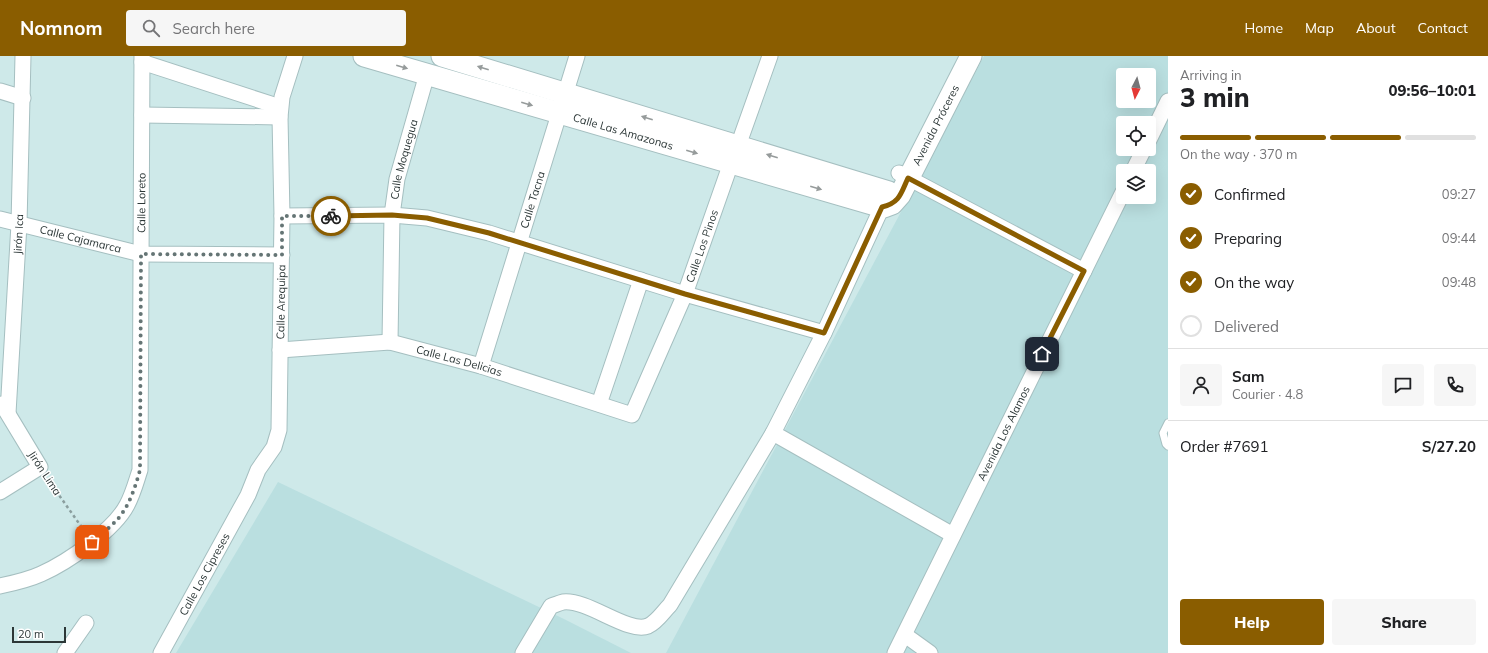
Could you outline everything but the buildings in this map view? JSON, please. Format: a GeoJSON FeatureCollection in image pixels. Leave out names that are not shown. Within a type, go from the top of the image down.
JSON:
{"type":"FeatureCollection","features":[{"type":"Feature","properties":{"kind":"street","name":"Jirón Ica"},"geometry":{"type":"LineString","coordinates":[[4,407],[19,224],[23,56]]}},
{"type":"Feature","properties":{"kind":"street","name":"Calle Arequipa"},"geometry":{"type":"LineString","coordinates":[[248,495],[258,470],[274,447],[279,430],[282,255],[280,112],[282,98],[295,56]]}},
{"type":"Feature","properties":{"kind":"street","name":"Calle Las Amazonas"},"geometry":{"type":"LineString","coordinates":[[364,56],[560,113],[734,155],[886,200]]}},
{"type":"Feature","properties":{"kind":"street","name":"Calle Las Amazonas"},"geometry":{"type":"LineString","coordinates":[[442,56],[566,94],[734,155]]}},
{"type":"Feature","properties":{"kind":"street","name":"Calle Tacna"},"geometry":{"type":"LineString","coordinates":[[481,366],[577,56]]}},
{"type":"Feature","properties":{"kind":"street","name":"Calle Los Pinos"},"geometry":{"type":"LineString","coordinates":[[632,415],[685,294],[770,56]]}},
{"type":"Feature","properties":{"kind":"street","name":"Avenida Próceres"},"geometry":{"type":"LineString","coordinates":[[886,200],[892,204],[900,195],[904,176],[956,56]]}},
{"type":"Feature","properties":{"kind":"street","name":"Avenida Próceres"},"geometry":{"type":"LineString","coordinates":[[904,176],[971,56]]}},
{"type":"Feature","properties":{"kind":"street"},"geometry":{"type":"LineString","coordinates":[[142,59],[280,112]]}},
{"type":"Feature","properties":{"kind":"street","name":"Calle Loreto"},"geometry":{"type":"LineString","coordinates":[[0,586],[26,580],[43,573],[92,542],[117,520],[127,506],[135,488],[140,470],[142,59]]}},
{"type":"Feature","properties":{"kind":"street","name":"Calle Moquegua"},"geometry":{"type":"LineString","coordinates":[[390,342],[392,215],[397,179],[427,74]]}},
{"type":"Feature","properties":{"kind":"street"},"geometry":{"type":"LineString","coordinates":[[0,91],[23,98]]}},
{"type":"Feature","properties":{"kind":"street"},"geometry":{"type":"LineString","coordinates":[[1156,126],[1168,102]]}},
{"type":"Feature","properties":{"kind":"street"},"geometry":{"type":"LineString","coordinates":[[142,116],[280,112]]}},
{"type":"Feature","properties":{"kind":"street"},"geometry":{"type":"LineString","coordinates":[[904,176],[1084,271]]}},
{"type":"Feature","properties":{"kind":"street"},"geometry":{"type":"LineString","coordinates":[[523,653],[551,606],[564,602],[580,604],[636,627],[646,626],[656,621],[670,604],[773,433],[824,333],[886,200]]}},
{"type":"Feature","properties":{"kind":"street","name":"Avenida Los Alamos"},"geometry":{"type":"LineString","coordinates":[[895,653],[1117,204]]}},
{"type":"Feature","properties":{"kind":"street"},"geometry":{"type":"LineString","coordinates":[[282,216],[392,215],[427,218],[489,233],[685,294],[824,333]]}},
{"type":"Feature","properties":{"kind":"street","name":"Calle Cajamarca"},"geometry":{"type":"LineString","coordinates":[[0,219],[141,254],[282,255]]}},
{"type":"Feature","properties":{"kind":"street"},"geometry":{"type":"LineString","coordinates":[[599,404],[641,280]]}},
{"type":"Feature","properties":{"kind":"street","name":"Calle Las Delicias"},"geometry":{"type":"LineString","coordinates":[[280,350],[390,342],[481,366],[632,415]]}},
{"type":"Feature","properties":{"kind":"street","name":"Jirón Lima"},"geometry":{"type":"LineString","coordinates":[[4,407],[40,467]]}},
{"type":"Feature","properties":{"kind":"street"},"geometry":{"type":"LineString","coordinates":[[773,433],[953,534]]}},
{"type":"Feature","properties":{"kind":"street"},"geometry":{"type":"LineString","coordinates":[[0,492],[40,467]]}},
{"type":"Feature","properties":{"kind":"street","name":"Calle Los Cipreses"},"geometry":{"type":"LineString","coordinates":[[161,653],[248,495]]}},
{"type":"Feature","properties":{"kind":"street"},"geometry":{"type":"LineString","coordinates":[[65,653],[86,623]]}},
{"type":"Feature","properties":{"kind":"street"},"geometry":{"type":"LineString","coordinates":[[905,635],[930,653]]}},
{"type":"Feature","properties":{"kind":"lane"},"geometry":{"type":"LineString","coordinates":[[1168,423],[1163,433],[1168,446]]}},
{"type":"Feature","properties":{"kind":"path","name":"Jirón Lima"},"geometry":{"type":"LineString","coordinates":[[40,467],[92,542]]}},
{"type":"Feature","properties":{"kind":"shaded area"},"geometry":{"type":"Polygon","coordinates":[[[984,56],[1168,56],[1168,653],[666,653],[984,56]]]}},
{"type":"Feature","properties":{"kind":"shaded area"},"geometry":{"type":"Polygon","coordinates":[[[278,482],[564,619],[631,653],[176,653],[278,482]]]}},
{"type":"Feature","properties":{"kind":"way so far"},"geometry":{"type":"LineString","coordinates":[[92,542],[117,520],[127,506],[135,488],[140,470],[141,254],[282,255],[282,216],[331,216]]}},
{"type":"Feature","properties":{"kind":"route"},"geometry":{"type":"LineString","coordinates":[[331,216],[392,215],[427,218],[489,233],[685,294],[824,333],[882,207],[892,204],[900,195],[908,178],[1084,271],[1042,354]]}}]}
